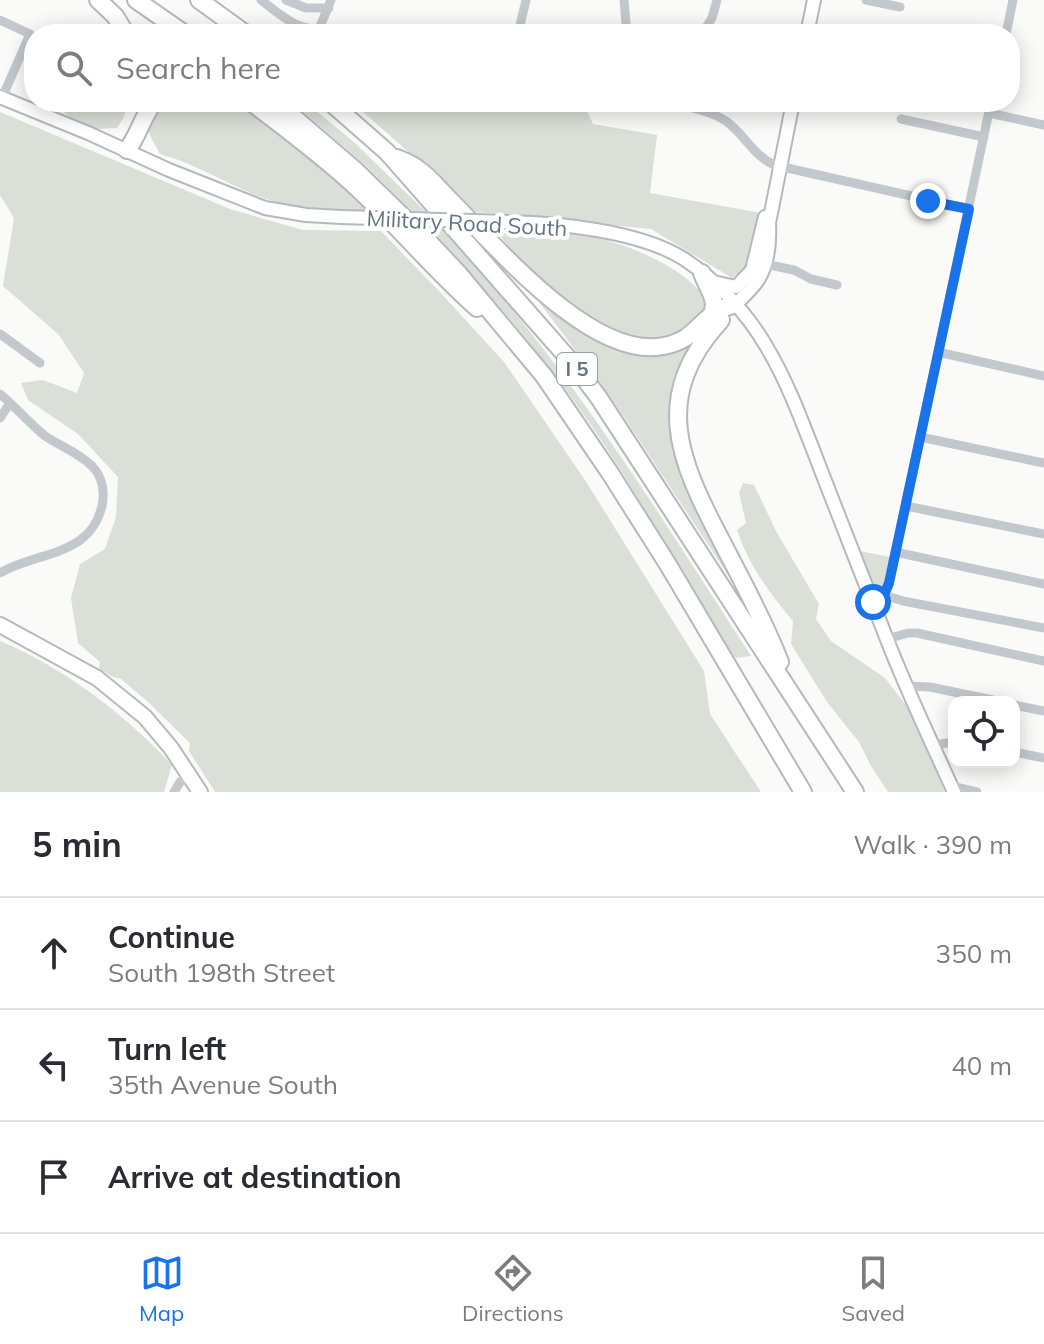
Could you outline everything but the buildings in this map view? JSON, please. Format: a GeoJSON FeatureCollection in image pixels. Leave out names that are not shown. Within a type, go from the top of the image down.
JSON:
{"type":"FeatureCollection","features":[{"type":"Feature","properties":{"kind":"highway"},"geometry":{"type":"LineString","coordinates":[[98,0],[120,24]]}},
{"type":"Feature","properties":{"kind":"highway"},"geometry":{"type":"LineString","coordinates":[[136,0],[171,24]]}},
{"type":"Feature","properties":{"kind":"highway"},"geometry":{"type":"LineString","coordinates":[[199,0],[232,24]]}},
{"type":"Feature","properties":{"kind":"highway"},"geometry":{"type":"LineString","coordinates":[[127,150],[127,138],[136,112]]}},
{"type":"Feature","properties":{"kind":"highway"},"geometry":{"type":"LineString","coordinates":[[127,150],[136,139],[148,112]]}},
{"type":"Feature","properties":{"kind":"highway"},"geometry":{"type":"LineString","coordinates":[[263,112],[356,187],[457,291],[514,342]]}},
{"type":"Feature","properties":{"kind":"highway","name":"I 5"},"geometry":{"type":"LineString","coordinates":[[288,112],[399,212],[459,274],[544,376],[667,563],[803,792]]}},
{"type":"Feature","properties":{"kind":"highway","name":"I 5"},"geometry":{"type":"LineString","coordinates":[[341,112],[387,152],[575,366],[599,398],[855,792]]}},
{"type":"Feature","properties":{"kind":"highway"},"geometry":{"type":"LineString","coordinates":[[387,152],[419,169],[526,276],[572,315],[605,336],[636,347],[662,347],[687,338],[719,310],[736,304]]}},
{"type":"Feature","properties":{"kind":"highway"},"geometry":{"type":"LineString","coordinates":[[708,277],[715,301],[710,318]]}},
{"type":"Feature","properties":{"kind":"highway"},"geometry":{"type":"LineString","coordinates":[[736,304],[710,332],[689,365],[679,399],[678,434],[694,488],[780,660],[777,673]]}},
{"type":"Feature","properties":{"kind":"main road"},"geometry":{"type":"LineString","coordinates":[[809,24],[814,0]]}},
{"type":"Feature","properties":{"kind":"main road","name":"Military Road South"},"geometry":{"type":"LineString","coordinates":[[1,97],[24,107]]}},
{"type":"Feature","properties":{"kind":"main road","name":"Military Road South"},"geometry":{"type":"LineString","coordinates":[[37,112],[180,175],[265,208],[341,217],[544,223],[639,240],[681,258],[708,277],[736,304],[770,349],[790,390],[879,598],[887,639],[952,789]]}},
{"type":"Feature","properties":{"kind":"main road"},"geometry":{"type":"LineString","coordinates":[[736,304],[760,277],[764,264],[791,112]]}},
{"type":"Feature","properties":{"kind":"main road"},"geometry":{"type":"LineString","coordinates":[[708,277],[736,287],[750,274],[767,210],[773,205]]}},
{"type":"Feature","properties":{"kind":"main road"},"geometry":{"type":"LineString","coordinates":[[0,625],[97,678],[158,730],[200,792]]}},
{"type":"Feature","properties":{"kind":"street"},"geometry":{"type":"LineString","coordinates":[[261,0],[295,24]]}},
{"type":"Feature","properties":{"kind":"street"},"geometry":{"type":"LineString","coordinates":[[286,0],[306,8],[330,4]]}},
{"type":"Feature","properties":{"kind":"street"},"geometry":{"type":"LineString","coordinates":[[520,24],[526,0]]}},
{"type":"Feature","properties":{"kind":"street"},"geometry":{"type":"LineString","coordinates":[[624,0],[626,24]]}},
{"type":"Feature","properties":{"kind":"street"},"geometry":{"type":"LineString","coordinates":[[708,24],[717,0]]}},
{"type":"Feature","properties":{"kind":"street"},"geometry":{"type":"LineString","coordinates":[[866,0],[900,7]]}},
{"type":"Feature","properties":{"kind":"street"},"geometry":{"type":"LineString","coordinates":[[1008,24],[1013,0]]}},
{"type":"Feature","properties":{"kind":"street"},"geometry":{"type":"LineString","coordinates":[[321,24],[330,4]]}},
{"type":"Feature","properties":{"kind":"street"},"geometry":{"type":"LineString","coordinates":[[0,20],[24,31]]}},
{"type":"Feature","properties":{"kind":"street"},"geometry":{"type":"LineString","coordinates":[[1,97],[24,47]]}},
{"type":"Feature","properties":{"kind":"street"},"geometry":{"type":"LineString","coordinates":[[707,112],[722,118],[767,162],[780,167],[969,209]]}},
{"type":"Feature","properties":{"kind":"street"},"geometry":{"type":"LineString","coordinates":[[989,112],[889,583],[879,598],[1044,628]]}},
{"type":"Feature","properties":{"kind":"street"},"geometry":{"type":"LineString","coordinates":[[1005,112],[1044,125]]}},
{"type":"Feature","properties":{"kind":"street"},"geometry":{"type":"LineString","coordinates":[[901,119],[984,137]]}},
{"type":"Feature","properties":{"kind":"street"},"geometry":{"type":"LineString","coordinates":[[764,264],[794,270],[811,279],[837,285]]}},
{"type":"Feature","properties":{"kind":"street"},"geometry":{"type":"LineString","coordinates":[[0,334],[40,363]]}},
{"type":"Feature","properties":{"kind":"street"},"geometry":{"type":"LineString","coordinates":[[938,352],[1044,376]]}},
{"type":"Feature","properties":{"kind":"street"},"geometry":{"type":"LineString","coordinates":[[0,394],[44,434],[88,463],[98,475],[103,488],[102,509],[90,532],[82,539],[0,573]]}},
{"type":"Feature","properties":{"kind":"street"},"geometry":{"type":"LineString","coordinates":[[0,418],[10,403]]}},
{"type":"Feature","properties":{"kind":"street"},"geometry":{"type":"LineString","coordinates":[[920,437],[1044,463]]}},
{"type":"Feature","properties":{"kind":"street"},"geometry":{"type":"LineString","coordinates":[[906,506],[1044,534]]}},
{"type":"Feature","properties":{"kind":"street"},"geometry":{"type":"LineString","coordinates":[[895,552],[1044,584]]}},
{"type":"Feature","properties":{"kind":"street"},"geometry":{"type":"LineString","coordinates":[[887,639],[917,633],[1044,661]]}},
{"type":"Feature","properties":{"kind":"street"},"geometry":{"type":"LineString","coordinates":[[907,686],[930,687],[973,696]]}},
{"type":"Feature","properties":{"kind":"street"},"geometry":{"type":"LineString","coordinates":[[1020,706],[1044,711]]}},
{"type":"Feature","properties":{"kind":"street"},"geometry":{"type":"LineString","coordinates":[[933,745],[948,743]]}},
{"type":"Feature","properties":{"kind":"street"},"geometry":{"type":"LineString","coordinates":[[1020,753],[1044,758]]}},
{"type":"Feature","properties":{"kind":"street"},"geometry":{"type":"LineString","coordinates":[[174,792],[189,775]]}},
{"type":"Feature","properties":{"kind":"street"},"geometry":{"type":"LineString","coordinates":[[952,789],[977,792]]}},
{"type":"Feature","properties":{"kind":"shaded area"},"geometry":{"type":"Polygon","coordinates":[[[0,112],[230,209],[303,230],[381,231],[504,362],[585,480],[704,671],[710,714],[761,792],[215,792],[189,751],[190,743],[121,679],[99,669],[100,662],[78,643],[71,598],[80,564],[105,549],[116,517],[118,477],[78,434],[28,400],[21,383],[43,380],[77,393],[84,373],[59,335],[3,286],[14,218],[0,195],[0,112]]]}},
{"type":"Feature","properties":{"kind":"shaded area"},"geometry":{"type":"Polygon","coordinates":[[[64,112],[125,112],[117,128],[97,129],[64,112]]]}},
{"type":"Feature","properties":{"kind":"shaded area"},"geometry":{"type":"Polygon","coordinates":[[[156,112],[250,112],[325,170],[370,211],[313,209],[271,201],[160,154],[149,132],[156,112]]]}},
{"type":"Feature","properties":{"kind":"shaded area"},"geometry":{"type":"Polygon","coordinates":[[[304,112],[318,112],[355,143],[428,214],[415,214],[304,112]]]}},
{"type":"Feature","properties":{"kind":"shaded area"},"geometry":{"type":"Polygon","coordinates":[[[363,112],[588,112],[593,124],[657,135],[650,193],[761,213],[748,266],[732,278],[651,229],[476,212],[363,112]]]}},
{"type":"Feature","properties":{"kind":"shaded area"},"geometry":{"type":"Polygon","coordinates":[[[428,228],[441,228],[527,328],[567,381],[643,490],[751,656],[735,658],[582,412],[519,330],[428,228]]]}},
{"type":"Feature","properties":{"kind":"shaded area"},"geometry":{"type":"Polygon","coordinates":[[[498,233],[569,233],[630,248],[682,275],[708,300],[707,311],[667,339],[639,339],[616,331],[570,304],[548,286],[498,233]]]}},
{"type":"Feature","properties":{"kind":"shaded area"},"geometry":{"type":"Polygon","coordinates":[[[514,269],[616,347],[646,355],[685,346],[689,348],[677,377],[670,413],[676,457],[744,599],[610,396],[514,269]]]}},
{"type":"Feature","properties":{"kind":"shaded area"},"geometry":{"type":"Polygon","coordinates":[[[743,483],[754,485],[777,533],[819,604],[816,619],[831,641],[885,678],[912,713],[945,792],[888,792],[859,742],[827,702],[791,644],[793,621],[760,578],[737,530],[746,523],[739,493],[743,483]]]}},
{"type":"Feature","properties":{"kind":"shaded area"},"geometry":{"type":"Polygon","coordinates":[[[860,551],[890,557],[885,583],[880,591],[874,588],[860,551]]]}},
{"type":"Feature","properties":{"kind":"shaded area"},"geometry":{"type":"Polygon","coordinates":[[[0,641],[70,678],[135,728],[172,765],[164,792],[0,792],[0,641]]]}},
{"type":"Feature","properties":{"kind":"route"},"geometry":{"type":"LineString","coordinates":[[873,602],[884,595],[889,583],[969,209],[928,201]]}}]}
